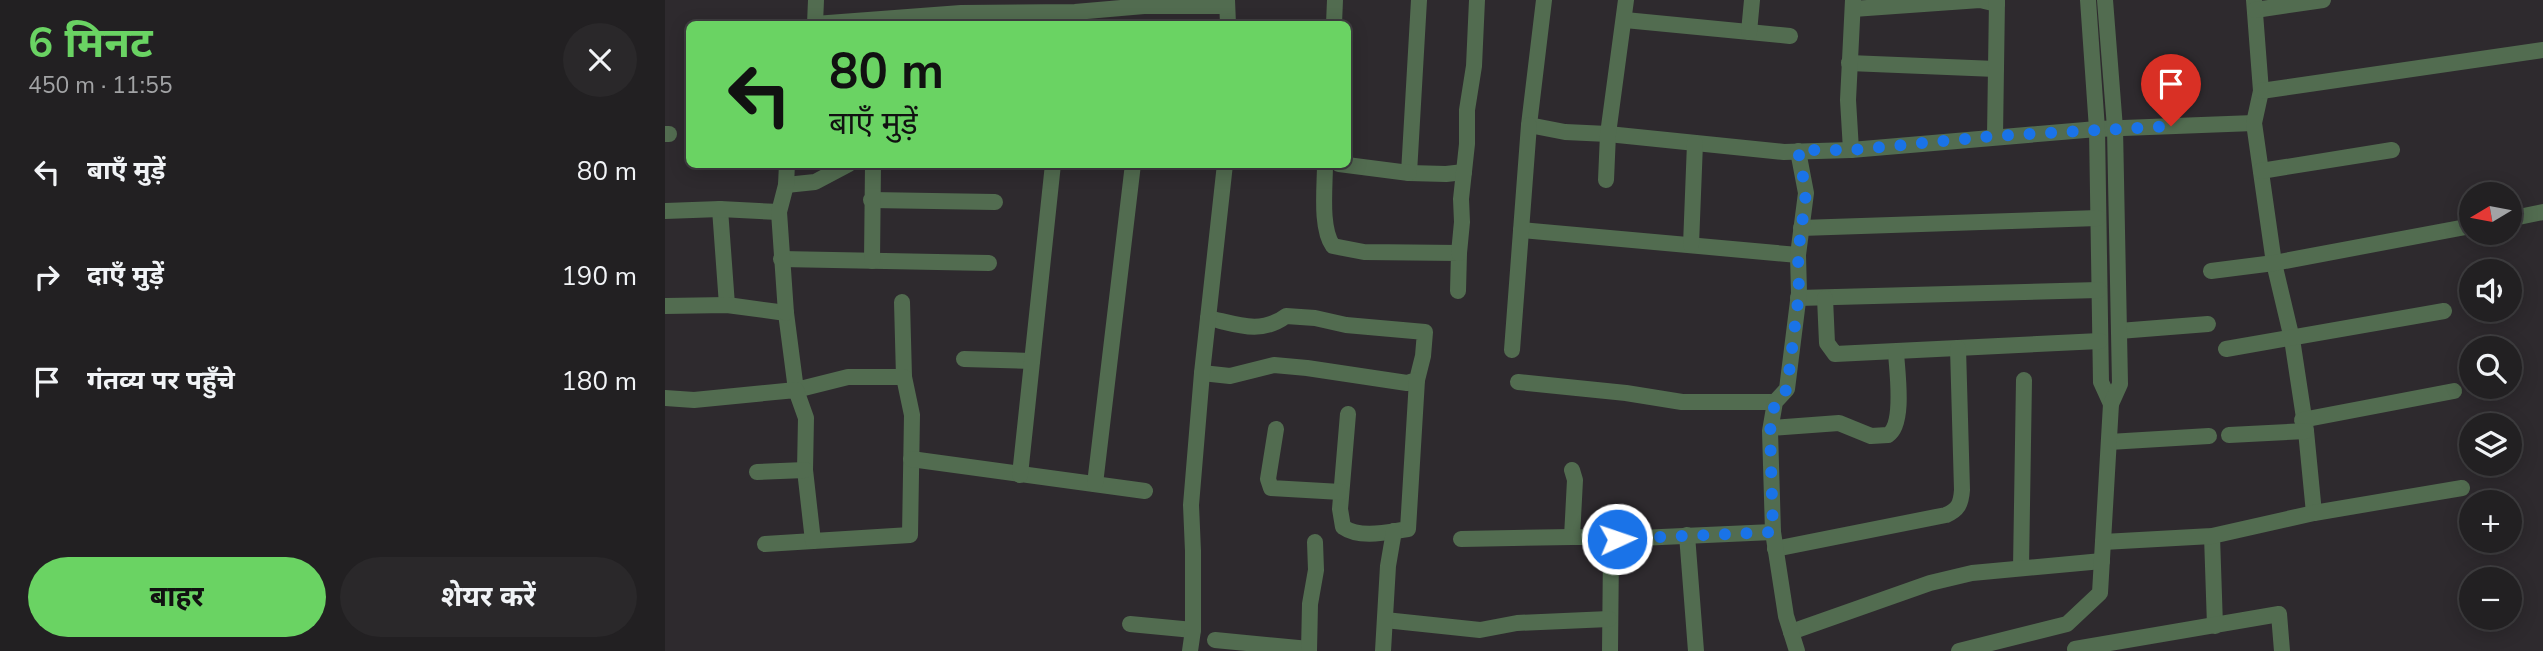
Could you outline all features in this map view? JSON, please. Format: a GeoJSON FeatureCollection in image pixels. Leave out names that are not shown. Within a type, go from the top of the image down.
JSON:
{"type":"FeatureCollection","features":[{"type":"Feature","properties":{"kind":"street"},"geometry":{"type":"LineString","coordinates":[[815,21],[816,0]]}},
{"type":"Feature","properties":{"kind":"street"},"geometry":{"type":"LineString","coordinates":[[1334,21],[1335,0]]}},
{"type":"Feature","properties":{"kind":"street"},"geometry":{"type":"LineString","coordinates":[[1409,173],[1419,0]]}},
{"type":"Feature","properties":{"kind":"street"},"geometry":{"type":"LineString","coordinates":[[1458,291],[1468,144],[1467,110],[1474,66],[1477,0]]}},
{"type":"Feature","properties":{"kind":"street"},"geometry":{"type":"LineString","coordinates":[[1512,350],[1529,125],[1544,0]]}},
{"type":"Feature","properties":{"kind":"street"},"geometry":{"type":"LineString","coordinates":[[1606,180],[1608,134],[1626,0]]}},
{"type":"Feature","properties":{"kind":"street"},"geometry":{"type":"LineString","coordinates":[[1749,32],[1752,0]]}},
{"type":"Feature","properties":{"kind":"street"},"geometry":{"type":"LineString","coordinates":[[2088,0],[2097,129],[2101,382],[2111,404]]}},
{"type":"Feature","properties":{"kind":"street"},"geometry":{"type":"LineString","coordinates":[[1959,651],[1994,647],[2067,624],[2100,593],[2111,404],[2120,384],[2115,128],[2105,0]]}},
{"type":"Feature","properties":{"kind":"street"},"geometry":{"type":"LineString","coordinates":[[2314,513],[2292,339],[2274,263],[2254,123],[2261,91],[2254,5],[2323,0]]}},
{"type":"Feature","properties":{"kind":"street"},"geometry":{"type":"LineString","coordinates":[[1851,150],[1848,100],[1853,4],[1997,2],[1995,136]]}},
{"type":"Feature","properties":{"kind":"street"},"geometry":{"type":"LineString","coordinates":[[841,21],[960,7],[1028,14],[1227,3],[1228,21]]}},
{"type":"Feature","properties":{"kind":"street"},"geometry":{"type":"LineString","coordinates":[[1625,20],[1790,36]]}},
{"type":"Feature","properties":{"kind":"street"},"geometry":{"type":"LineString","coordinates":[[2261,91],[2543,50]]}},
{"type":"Feature","properties":{"kind":"street"},"geometry":{"type":"LineString","coordinates":[[1849,63],[1996,69]]}},
{"type":"Feature","properties":{"kind":"street"},"geometry":{"type":"LineString","coordinates":[[1529,125],[1565,132],[1784,152],[1851,150],[2097,129],[2254,123]]}},
{"type":"Feature","properties":{"kind":"street"},"geometry":{"type":"LineString","coordinates":[[1691,245],[1695,143]]}},
{"type":"Feature","properties":{"kind":"street"},"geometry":{"type":"LineString","coordinates":[[1797,651],[1781,594],[1775,550],[1770,428],[1775,402],[1787,389],[1798,298],[1798,254],[1806,193],[1798,150]]}},
{"type":"Feature","properties":{"kind":"street"},"geometry":{"type":"LineString","coordinates":[[2261,171],[2392,150]]}},
{"type":"Feature","properties":{"kind":"street"},"geometry":{"type":"LineString","coordinates":[[1351,166],[1409,173],[1464,172]]}},
{"type":"Feature","properties":{"kind":"street"},"geometry":{"type":"LineString","coordinates":[[787,168],[779,212],[781,259],[796,390],[806,418],[805,470],[813,541]]}},
{"type":"Feature","properties":{"kind":"street"},"geometry":{"type":"LineString","coordinates":[[786,184],[815,182],[841,168]]}},
{"type":"Feature","properties":{"kind":"street"},"geometry":{"type":"LineString","coordinates":[[872,261],[873,168]]}},
{"type":"Feature","properties":{"kind":"street"},"geometry":{"type":"LineString","coordinates":[[1020,475],[1053,168]]}},
{"type":"Feature","properties":{"kind":"street"},"geometry":{"type":"LineString","coordinates":[[1095,484],[1133,168]]}},
{"type":"Feature","properties":{"kind":"street"},"geometry":{"type":"LineString","coordinates":[[1190,651],[1193,630],[1191,505],[1202,373],[1225,168]]}},
{"type":"Feature","properties":{"kind":"street"},"geometry":{"type":"LineString","coordinates":[[1325,168],[1326,223],[1328,238],[1333,246],[1364,252],[1459,253]]}},
{"type":"Feature","properties":{"kind":"street"},"geometry":{"type":"LineString","coordinates":[[871,200],[995,202]]}},
{"type":"Feature","properties":{"kind":"street"},"geometry":{"type":"LineString","coordinates":[[665,211],[720,209],[779,212]]}},
{"type":"Feature","properties":{"kind":"street"},"geometry":{"type":"LineString","coordinates":[[720,209],[727,305]]}},
{"type":"Feature","properties":{"kind":"street"},"geometry":{"type":"LineString","coordinates":[[2522,216],[2543,212]]}},
{"type":"Feature","properties":{"kind":"street"},"geometry":{"type":"LineString","coordinates":[[1801,228],[2098,218]]}},
{"type":"Feature","properties":{"kind":"street"},"geometry":{"type":"LineString","coordinates":[[2211,271],[2274,263],[2459,228]]}},
{"type":"Feature","properties":{"kind":"street"},"geometry":{"type":"LineString","coordinates":[[1521,230],[1798,254]]}},
{"type":"Feature","properties":{"kind":"street"},"geometry":{"type":"LineString","coordinates":[[781,259],[989,263]]}},
{"type":"Feature","properties":{"kind":"street"},"geometry":{"type":"LineString","coordinates":[[1798,298],[2099,290]]}},
{"type":"Feature","properties":{"kind":"street"},"geometry":{"type":"LineString","coordinates":[[1825,298],[1827,343],[1835,354],[2100,341]]}},
{"type":"Feature","properties":{"kind":"street"},"geometry":{"type":"LineString","coordinates":[[765,544],[909,535],[912,415],[904,377],[902,302]]}},
{"type":"Feature","properties":{"kind":"street"},"geometry":{"type":"LineString","coordinates":[[665,306],[727,305],[786,313]]}},
{"type":"Feature","properties":{"kind":"street"},"geometry":{"type":"LineString","coordinates":[[2226,349],[2444,312]]}},
{"type":"Feature","properties":{"kind":"street"},"geometry":{"type":"LineString","coordinates":[[1208,318],[1256,329],[1275,324],[1286,316],[1315,318],[1346,325],[1425,331],[1417,380],[1408,529],[1360,534],[1343,527],[1340,509],[1347,414]]}},
{"type":"Feature","properties":{"kind":"street"},"geometry":{"type":"LineString","coordinates":[[2119,331],[2208,324]]}},
{"type":"Feature","properties":{"kind":"street"},"geometry":{"type":"LineString","coordinates":[[1775,550],[1955,511],[1962,500],[1958,348]]}},
{"type":"Feature","properties":{"kind":"street"},"geometry":{"type":"LineString","coordinates":[[1770,428],[1839,423],[1871,436],[1888,435],[1897,425],[1896,352]]}},
{"type":"Feature","properties":{"kind":"street"},"geometry":{"type":"LineString","coordinates":[[964,359],[1032,361]]}},
{"type":"Feature","properties":{"kind":"street"},"geometry":{"type":"LineString","coordinates":[[1202,373],[1230,376],[1274,365],[1401,383],[1417,380]]}},
{"type":"Feature","properties":{"kind":"street"},"geometry":{"type":"LineString","coordinates":[[665,398],[694,401],[796,390],[848,377],[904,377]]}},
{"type":"Feature","properties":{"kind":"street"},"geometry":{"type":"LineString","coordinates":[[2021,568],[2024,380]]}},
{"type":"Feature","properties":{"kind":"street"},"geometry":{"type":"LineString","coordinates":[[1518,382],[1626,393],[1682,402],[1775,402]]}},
{"type":"Feature","properties":{"kind":"street"},"geometry":{"type":"LineString","coordinates":[[2229,435],[2304,426],[2454,391]]}},
{"type":"Feature","properties":{"kind":"street"},"geometry":{"type":"LineString","coordinates":[[1276,429],[1268,479],[1271,488],[1342,492]]}},
{"type":"Feature","properties":{"kind":"street"},"geometry":{"type":"LineString","coordinates":[[2109,442],[2209,436]]}},
{"type":"Feature","properties":{"kind":"street"},"geometry":{"type":"LineString","coordinates":[[911,459],[1145,491]]}},
{"type":"Feature","properties":{"kind":"street"},"geometry":{"type":"LineString","coordinates":[[757,472],[805,470]]}},
{"type":"Feature","properties":{"kind":"street"},"geometry":{"type":"LineString","coordinates":[[1571,537],[1575,480],[1572,470]]}},
{"type":"Feature","properties":{"kind":"street"},"geometry":{"type":"LineString","coordinates":[[2103,542],[2212,536],[2314,513],[2462,488]]}},
{"type":"Feature","properties":{"kind":"street"},"geometry":{"type":"LineString","coordinates":[[1383,651],[1388,566],[1394,531]]}},
{"type":"Feature","properties":{"kind":"street"},"geometry":{"type":"LineString","coordinates":[[1617,539],[1773,532]]}},
{"type":"Feature","properties":{"kind":"street"},"geometry":{"type":"LineString","coordinates":[[1687,536],[1696,651]]}},
{"type":"Feature","properties":{"kind":"street"},"geometry":{"type":"LineString","coordinates":[[2212,536],[2215,626]]}},
{"type":"Feature","properties":{"kind":"street"},"geometry":{"type":"LineString","coordinates":[[1461,539],[1596,537],[1604,541],[1611,550],[1610,651]]}},
{"type":"Feature","properties":{"kind":"street"},"geometry":{"type":"LineString","coordinates":[[1215,640],[1309,650],[1310,604],[1316,570],[1315,542]]}},
{"type":"Feature","properties":{"kind":"street"},"geometry":{"type":"LineString","coordinates":[[1790,632],[1930,583],[1972,573],[2102,561]]}},
{"type":"Feature","properties":{"kind":"street"},"geometry":{"type":"LineString","coordinates":[[2075,618],[2075,650],[2279,614],[2282,651]]}},
{"type":"Feature","properties":{"kind":"street"},"geometry":{"type":"LineString","coordinates":[[1385,621],[1480,630],[1517,623],[1609,619]]}},
{"type":"Feature","properties":{"kind":"street"},"geometry":{"type":"LineString","coordinates":[[1130,624],[1193,630]]}},
{"type":"Feature","properties":{"kind":"route"},"geometry":{"type":"LineString","coordinates":[[1617,539],[1773,532],[1770,431],[1775,402],[1787,389],[1799,293],[1798,254],[1806,193],[1798,150],[1851,150],[1995,136],[2171,126]]}}]}
